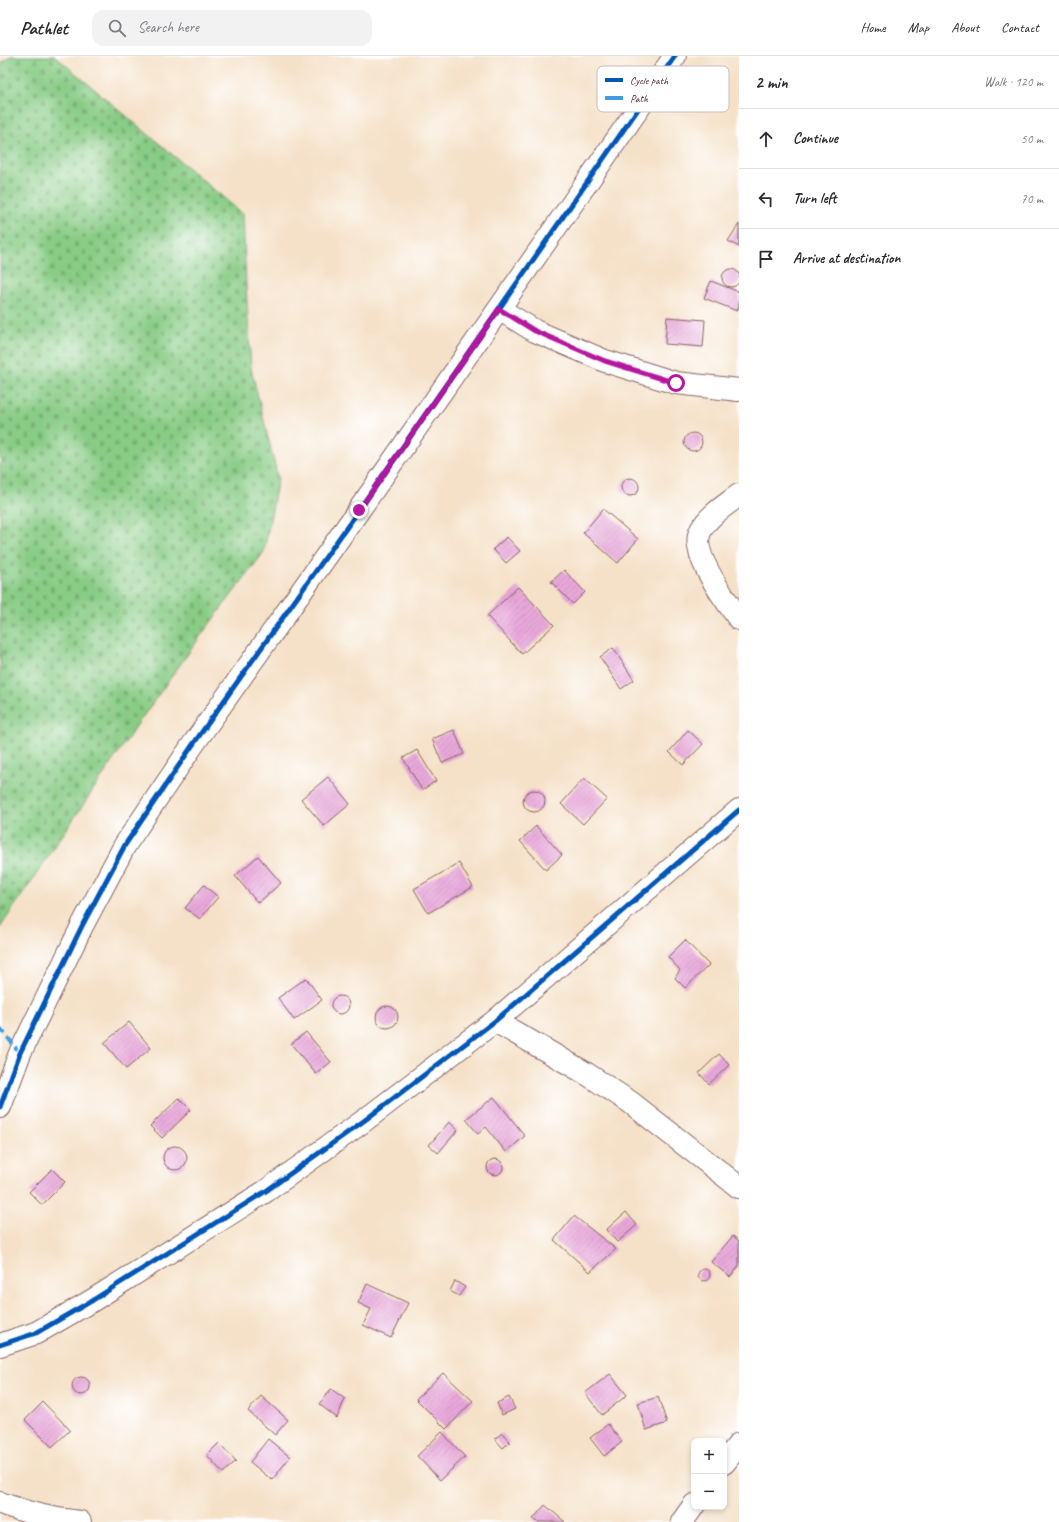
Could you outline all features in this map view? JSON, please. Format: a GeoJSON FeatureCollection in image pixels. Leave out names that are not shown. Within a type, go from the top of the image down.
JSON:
{"type":"FeatureCollection","features":[{"type":"Feature","properties":{"kind":"street"},"geometry":{"type":"LineString","coordinates":[[667,66],[674,56]]}},
{"type":"Feature","properties":{"kind":"street"},"geometry":{"type":"LineString","coordinates":[[0,1107],[20,1053],[83,924],[125,845],[192,746],[355,517],[635,112]]}},
{"type":"Feature","properties":{"kind":"street"},"geometry":{"type":"LineString","coordinates":[[499,309],[535,331],[605,361],[676,383],[739,390]]}},
{"type":"Feature","properties":{"kind":"street"},"geometry":{"type":"LineString","coordinates":[[739,495],[713,514],[701,530],[697,542],[702,559],[710,574],[739,619]]}},
{"type":"Feature","properties":{"kind":"street"},"geometry":{"type":"LineString","coordinates":[[0,1345],[36,1333],[93,1300],[266,1191],[365,1120],[495,1021],[739,810]]}},
{"type":"Feature","properties":{"kind":"street"},"geometry":{"type":"LineString","coordinates":[[495,1021],[587,1074],[630,1102],[739,1187]]}},
{"type":"Feature","properties":{"kind":"street"},"geometry":{"type":"LineString","coordinates":[[727,1459],[739,1444]]}},
{"type":"Feature","properties":{"kind":"street"},"geometry":{"type":"LineString","coordinates":[[0,1503],[31,1514],[54,1519],[80,1522]]}},
{"type":"Feature","properties":{"kind":"street"},"geometry":{"type":"LineString","coordinates":[[682,1522],[691,1509]]}},
{"type":"Feature","properties":{"kind":"green space"},"geometry":{"type":"Polygon","coordinates":[[[10,56],[55,56],[243,214],[251,368],[278,478],[264,552],[205,630],[139,722],[0,928],[0,65],[10,56]]]}},
{"type":"Feature","properties":{"kind":"building"},"geometry":{"type":"Polygon","coordinates":[[[739,224],[739,247],[728,241],[739,224]]]}},
{"type":"Feature","properties":{"kind":"building"},"geometry":{"type":"Polygon","coordinates":[[[731,269],[737,272],[740,278],[737,284],[731,287],[725,284],[722,278],[725,272],[731,269]]]}},
{"type":"Feature","properties":{"kind":"building"},"geometry":{"type":"Polygon","coordinates":[[[711,281],[739,292],[739,306],[737,311],[704,298],[711,281]]]}},
{"type":"Feature","properties":{"kind":"building"},"geometry":{"type":"Polygon","coordinates":[[[667,317],[705,320],[703,347],[665,344],[667,317]]]}},
{"type":"Feature","properties":{"kind":"building"},"geometry":{"type":"Polygon","coordinates":[[[693,433],[699,436],[702,442],[699,448],[693,451],[687,448],[684,442],[687,436],[693,433]]]}},
{"type":"Feature","properties":{"kind":"building"},"geometry":{"type":"Polygon","coordinates":[[[630,478],[636,481],[639,487],[636,493],[630,496],[624,493],[621,487],[624,481],[630,478]]]}},
{"type":"Feature","properties":{"kind":"building"},"geometry":{"type":"Polygon","coordinates":[[[603,509],[638,539],[618,563],[583,533],[603,509]]]}},
{"type":"Feature","properties":{"kind":"building"},"geometry":{"type":"Polygon","coordinates":[[[507,537],[520,551],[506,563],[493,549],[507,537]]]}},
{"type":"Feature","properties":{"kind":"building"},"geometry":{"type":"Polygon","coordinates":[[[564,570],[585,592],[573,604],[551,582],[564,570]]]}},
{"type":"Feature","properties":{"kind":"building"},"geometry":{"type":"Polygon","coordinates":[[[518,587],[554,625],[522,654],[487,616],[518,587]]]}},
{"type":"Feature","properties":{"kind":"building"},"geometry":{"type":"Polygon","coordinates":[[[613,648],[634,680],[621,689],[600,657],[613,648]]]}},
{"type":"Feature","properties":{"kind":"building"},"geometry":{"type":"Polygon","coordinates":[[[454,730],[464,754],[442,763],[432,739],[454,730]]]}},
{"type":"Feature","properties":{"kind":"building"},"geometry":{"type":"Polygon","coordinates":[[[688,730],[703,744],[683,765],[669,752],[688,730]]]}},
{"type":"Feature","properties":{"kind":"building"},"geometry":{"type":"Polygon","coordinates":[[[417,750],[436,781],[422,790],[403,758],[417,750]]]}},
{"type":"Feature","properties":{"kind":"building"},"geometry":{"type":"Polygon","coordinates":[[[328,777],[350,804],[324,826],[301,799],[328,777]]]}},
{"type":"Feature","properties":{"kind":"building"},"geometry":{"type":"Polygon","coordinates":[[[584,778],[607,799],[583,824],[561,804],[584,778]]]}},
{"type":"Feature","properties":{"kind":"building"},"geometry":{"type":"Polygon","coordinates":[[[534,790],[542,793],[545,801],[542,809],[534,812],[526,809],[523,801],[526,793],[534,790]]]}},
{"type":"Feature","properties":{"kind":"building"},"geometry":{"type":"Polygon","coordinates":[[[536,826],[562,855],[546,870],[520,841],[536,826]]]}},
{"type":"Feature","properties":{"kind":"building"},"geometry":{"type":"Polygon","coordinates":[[[258,856],[281,883],[258,903],[235,876],[258,856]]]}},
{"type":"Feature","properties":{"kind":"building"},"geometry":{"type":"Polygon","coordinates":[[[459,863],[473,887],[428,913],[414,889],[459,863]]]}},
{"type":"Feature","properties":{"kind":"building"},"geometry":{"type":"Polygon","coordinates":[[[204,885],[218,897],[200,919],[185,908],[204,885]]]}},
{"type":"Feature","properties":{"kind":"building"},"geometry":{"type":"Polygon","coordinates":[[[685,940],[709,965],[685,988],[675,978],[680,970],[668,957],[685,940]]]}},
{"type":"Feature","properties":{"kind":"building"},"geometry":{"type":"Polygon","coordinates":[[[306,978],[322,1000],[294,1020],[278,998],[306,978]]]}},
{"type":"Feature","properties":{"kind":"building"},"geometry":{"type":"Polygon","coordinates":[[[340,996],[346,999],[349,1005],[346,1011],[340,1014],[334,1011],[331,1005],[334,999],[340,996]]]}},
{"type":"Feature","properties":{"kind":"building"},"geometry":{"type":"Polygon","coordinates":[[[387,1006],[395,1009],[398,1017],[395,1025],[387,1028],[379,1025],[376,1017],[379,1009],[387,1006]]]}},
{"type":"Feature","properties":{"kind":"building"},"geometry":{"type":"Polygon","coordinates":[[[129,1022],[151,1048],[126,1069],[104,1043],[129,1022]]]}},
{"type":"Feature","properties":{"kind":"building"},"geometry":{"type":"Polygon","coordinates":[[[306,1032],[331,1062],[316,1074],[291,1044],[306,1032]]]}},
{"type":"Feature","properties":{"kind":"building"},"geometry":{"type":"Polygon","coordinates":[[[719,1054],[729,1065],[709,1084],[699,1073],[719,1054]]]}},
{"type":"Feature","properties":{"kind":"building"},"geometry":{"type":"Polygon","coordinates":[[[494,1097],[525,1136],[506,1152],[486,1127],[478,1134],[466,1119],[494,1097]]]}},
{"type":"Feature","properties":{"kind":"building"},"geometry":{"type":"Polygon","coordinates":[[[179,1098],[191,1110],[162,1138],[150,1126],[179,1098]]]}},
{"type":"Feature","properties":{"kind":"building"},"geometry":{"type":"Polygon","coordinates":[[[449,1122],[458,1130],[438,1153],[429,1145],[449,1122]]]}},
{"type":"Feature","properties":{"kind":"building"},"geometry":{"type":"Polygon","coordinates":[[[175,1146],[184,1149],[187,1158],[184,1167],[175,1170],[166,1167],[163,1158],[166,1149],[175,1146]]]}},
{"type":"Feature","properties":{"kind":"building"},"geometry":{"type":"Polygon","coordinates":[[[492,1159],[498,1159],[503,1164],[501,1173],[498,1175],[492,1175],[487,1170],[487,1164],[492,1159]]]}},
{"type":"Feature","properties":{"kind":"building"},"geometry":{"type":"Polygon","coordinates":[[[52,1169],[65,1182],[42,1205],[29,1192],[52,1169]]]}},
{"type":"Feature","properties":{"kind":"building"},"geometry":{"type":"Polygon","coordinates":[[[626,1212],[637,1225],[617,1242],[606,1230],[626,1212]]]}},
{"type":"Feature","properties":{"kind":"building"},"geometry":{"type":"Polygon","coordinates":[[[574,1216],[616,1249],[590,1272],[554,1240],[574,1216]]]}},
{"type":"Feature","properties":{"kind":"building"},"geometry":{"type":"Polygon","coordinates":[[[733,1236],[739,1241],[739,1266],[730,1277],[711,1262],[733,1236]]]}},
{"type":"Feature","properties":{"kind":"building"},"geometry":{"type":"Polygon","coordinates":[[[702,1269],[706,1269],[710,1275],[706,1281],[702,1281],[698,1277],[698,1273],[702,1269]]]}},
{"type":"Feature","properties":{"kind":"building"},"geometry":{"type":"Polygon","coordinates":[[[455,1281],[465,1287],[459,1296],[450,1291],[455,1281]]]}},
{"type":"Feature","properties":{"kind":"building"},"geometry":{"type":"Polygon","coordinates":[[[367,1284],[408,1303],[391,1338],[363,1325],[371,1309],[358,1303],[367,1284]]]}},
{"type":"Feature","properties":{"kind":"building"},"geometry":{"type":"Polygon","coordinates":[[[443,1373],[473,1401],[446,1429],[416,1399],[443,1373]]]}},
{"type":"Feature","properties":{"kind":"building"},"geometry":{"type":"Polygon","coordinates":[[[610,1374],[627,1395],[602,1415],[585,1393],[610,1374]]]}},
{"type":"Feature","properties":{"kind":"building"},"geometry":{"type":"Polygon","coordinates":[[[81,1377],[87,1380],[90,1386],[87,1392],[81,1395],[75,1392],[72,1386],[75,1380],[81,1377]]]}},
{"type":"Feature","properties":{"kind":"building"},"geometry":{"type":"Polygon","coordinates":[[[331,1389],[345,1399],[337,1418],[319,1404],[331,1389]]]}},
{"type":"Feature","properties":{"kind":"building"},"geometry":{"type":"Polygon","coordinates":[[[261,1396],[288,1420],[275,1435],[248,1411],[261,1396]]]}},
{"type":"Feature","properties":{"kind":"building"},"geometry":{"type":"Polygon","coordinates":[[[509,1397],[515,1409],[502,1415],[497,1403],[509,1397]]]}},
{"type":"Feature","properties":{"kind":"building"},"geometry":{"type":"Polygon","coordinates":[[[658,1397],[667,1423],[646,1430],[638,1403],[658,1397]]]}},
{"type":"Feature","properties":{"kind":"building"},"geometry":{"type":"Polygon","coordinates":[[[43,1402],[70,1430],[52,1447],[25,1420],[43,1402]]]}},
{"type":"Feature","properties":{"kind":"building"},"geometry":{"type":"Polygon","coordinates":[[[608,1424],[622,1442],[604,1456],[590,1438],[608,1424]]]}},
{"type":"Feature","properties":{"kind":"building"},"geometry":{"type":"Polygon","coordinates":[[[442,1432],[465,1457],[440,1480],[417,1456],[442,1432]]]}},
{"type":"Feature","properties":{"kind":"building"},"geometry":{"type":"Polygon","coordinates":[[[502,1433],[510,1442],[503,1448],[495,1439],[502,1433]]]}},
{"type":"Feature","properties":{"kind":"building"},"geometry":{"type":"Polygon","coordinates":[[[268,1439],[290,1457],[272,1480],[250,1462],[268,1439]]]}},
{"type":"Feature","properties":{"kind":"building"},"geometry":{"type":"Polygon","coordinates":[[[219,1443],[236,1461],[223,1473],[207,1455],[219,1443]]]}},
{"type":"Feature","properties":{"kind":"building"},"geometry":{"type":"Polygon","coordinates":[[[545,1505],[565,1522],[537,1522],[533,1519],[545,1505]]]}},
{"type":"Feature","properties":{"kind":"marked path"},"geometry":{"type":"LineString","coordinates":[[0,1030],[1,1029],[20,1053]]}},
{"type":"Feature","properties":{"kind":"cycle path"},"geometry":{"type":"LineString","coordinates":[[668,66],[675,56]]}},
{"type":"Feature","properties":{"kind":"cycle path"},"geometry":{"type":"LineString","coordinates":[[0,1107],[20,1053],[83,924],[125,845],[192,746],[359,510],[636,112]]}},
{"type":"Feature","properties":{"kind":"cycle path"},"geometry":{"type":"LineString","coordinates":[[0,1345],[36,1333],[93,1300],[266,1191],[365,1120],[495,1021],[739,810]]}},
{"type":"Feature","properties":{"kind":"route"},"geometry":{"type":"LineString","coordinates":[[359,510],[499,309],[535,331],[605,361],[676,383]]}}]}
